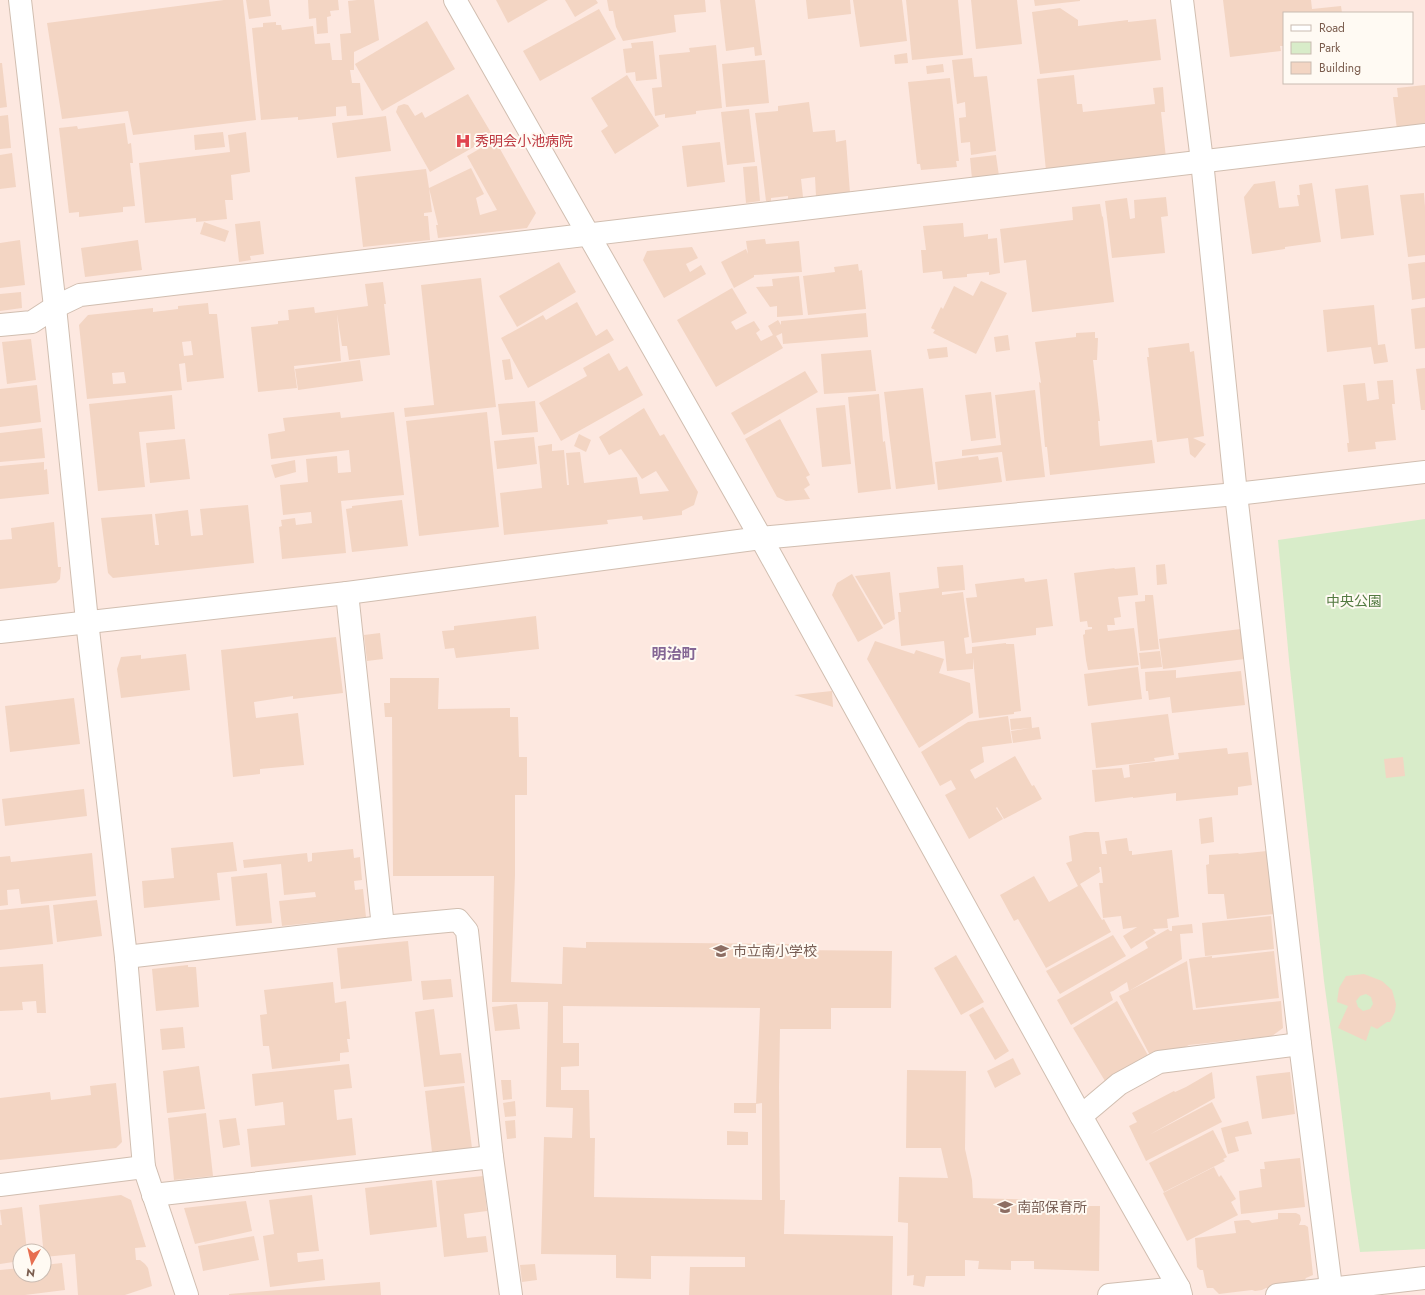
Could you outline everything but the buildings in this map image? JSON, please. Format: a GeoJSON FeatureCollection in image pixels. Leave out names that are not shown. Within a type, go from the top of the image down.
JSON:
{"type":"FeatureCollection","features":[{"type":"Feature","properties":{"kind":"street"},"geometry":{"type":"LineString","coordinates":[[20,0],[55,307],[86,621],[126,957],[144,1167],[187,1295]]}},
{"type":"Feature","properties":{"kind":"street"},"geometry":{"type":"LineString","coordinates":[[455,0],[761,538],[1180,1292],[1109,1295]]}},
{"type":"Feature","properties":{"kind":"street"},"geometry":{"type":"LineString","coordinates":[[1182,0],[1202,161],[1236,494],[1300,1044],[1332,1292]]}},
{"type":"Feature","properties":{"kind":"street"},"geometry":{"type":"LineString","coordinates":[[0,326],[32,322],[55,307],[80,296],[1425,135]]}},
{"type":"Feature","properties":{"kind":"street"},"geometry":{"type":"LineString","coordinates":[[0,632],[86,621],[347,593],[761,538],[1236,494],[1425,472]]}},
{"type":"Feature","properties":{"kind":"street"},"geometry":{"type":"LineString","coordinates":[[347,593],[383,927]]}},
{"type":"Feature","properties":{"kind":"street"},"geometry":{"type":"LineString","coordinates":[[126,957],[383,927],[458,920],[467,931],[492,1156],[511,1295]]}},
{"type":"Feature","properties":{"kind":"street"},"geometry":{"type":"LineString","coordinates":[[1081,1116],[1119,1084],[1159,1062],[1300,1044]]}},
{"type":"Feature","properties":{"kind":"street"},"geometry":{"type":"LineString","coordinates":[[153,1195],[492,1156]]}},
{"type":"Feature","properties":{"kind":"street"},"geometry":{"type":"LineString","coordinates":[[0,1185],[144,1167]]}},
{"type":"Feature","properties":{"kind":"street"},"geometry":{"type":"LineString","coordinates":[[1277,1295],[1332,1292],[1425,1278]]}},
{"type":"Feature","properties":{"kind":"shaded area"},"geometry":{"type":"Polygon","coordinates":[[[0,0],[1425,0],[1425,1295],[0,1295],[0,0]]]}},
{"type":"Feature","properties":{"kind":"green space","name":"中央公園"},"geometry":{"type":"Polygon","coordinates":[[[1425,519],[1425,1249],[1360,1252],[1324,981],[1289,660],[1278,540],[1425,519]]]}},
{"type":"Feature","properties":{"kind":"place","name":"秀明会小池病院"},"geometry":{"type":"Point","coordinates":[463,141]}},
{"type":"Feature","properties":{"kind":"place","name":"市立南小学校"},"geometry":{"type":"Point","coordinates":[721,951]}},
{"type":"Feature","properties":{"kind":"place","name":"南部保育所"},"geometry":{"type":"Point","coordinates":[1005,1207]}},
{"type":"Feature","properties":{"kind":"district","name":"明治町"},"geometry":{"type":"Point","coordinates":[674,654]}}]}
